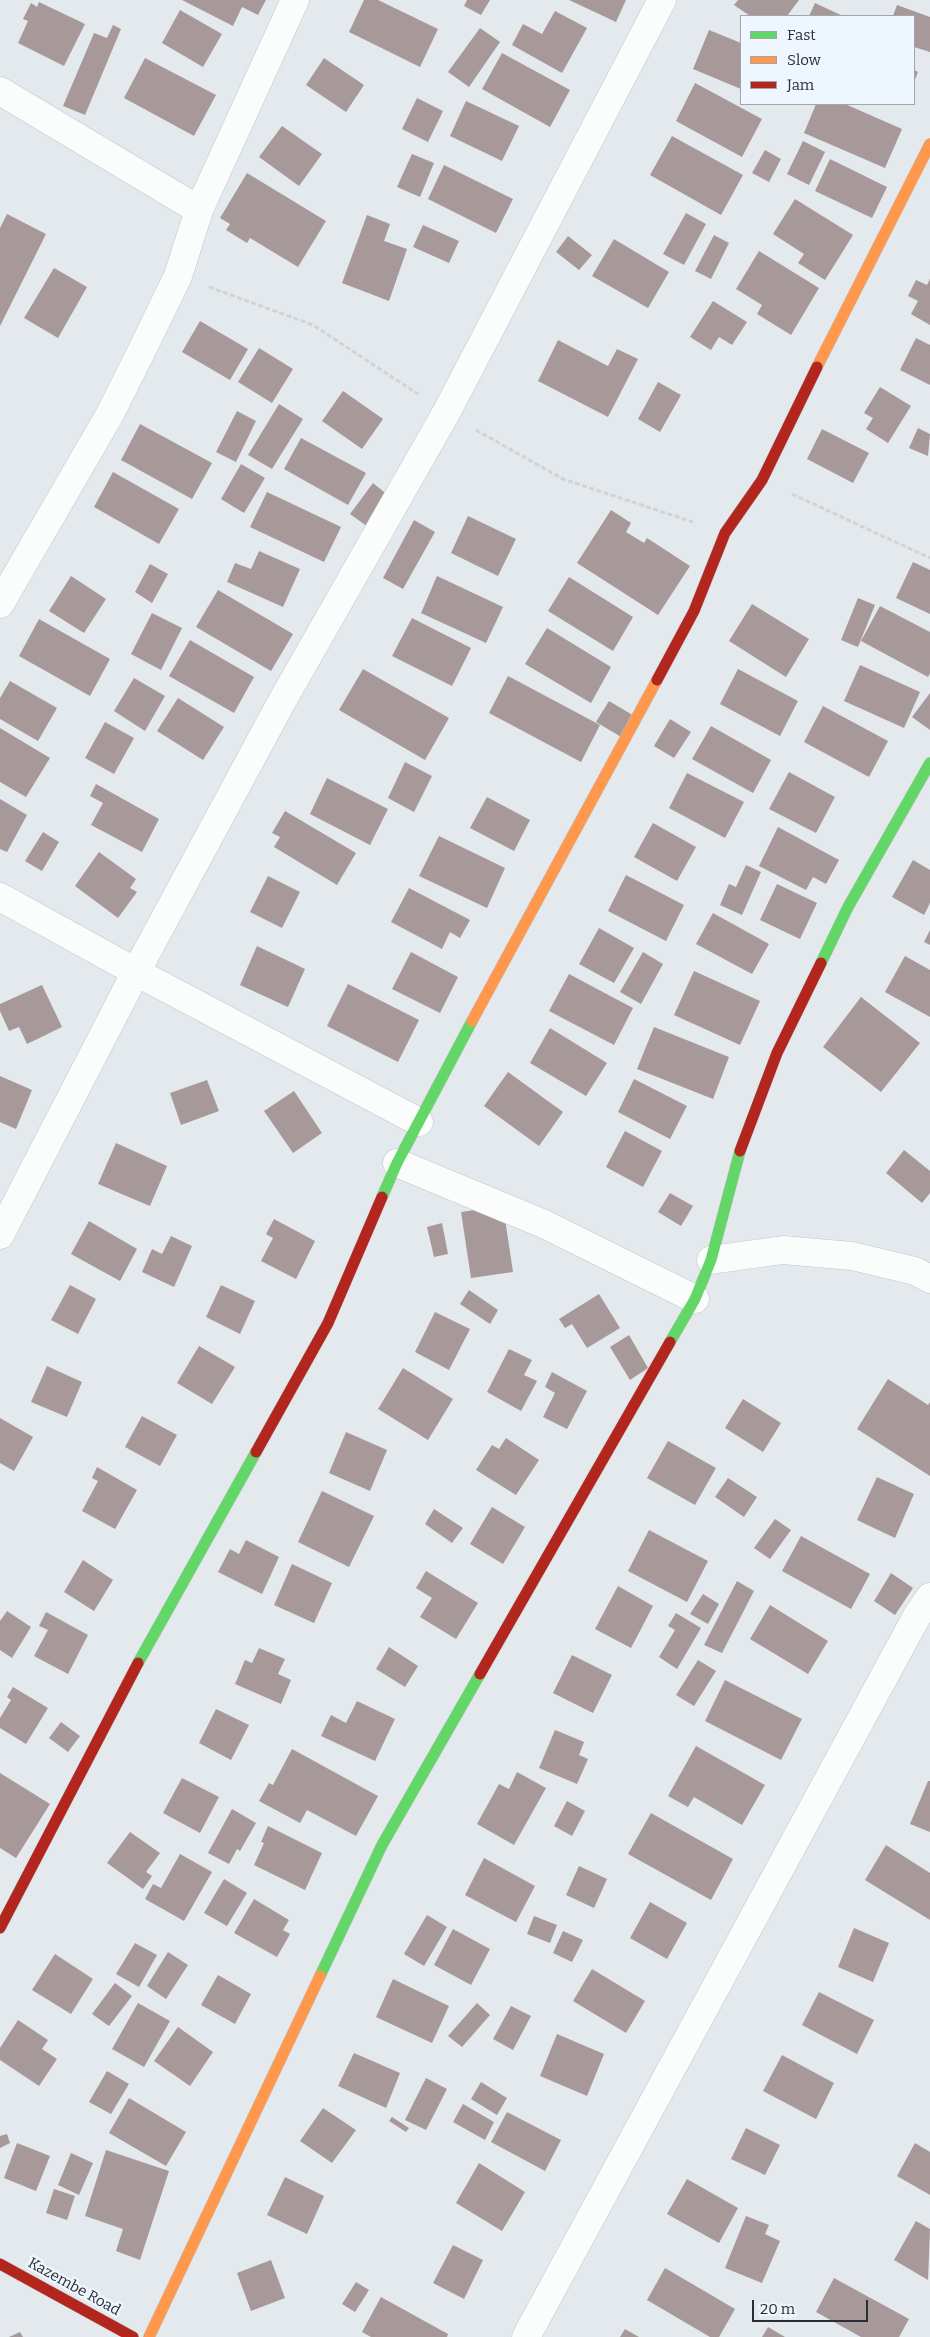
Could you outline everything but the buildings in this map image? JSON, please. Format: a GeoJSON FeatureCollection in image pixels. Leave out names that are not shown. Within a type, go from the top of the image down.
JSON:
{"type":"FeatureCollection","features":[{"type":"Feature","properties":{"kind":"street"},"geometry":{"type":"LineString","coordinates":[[0,604],[110,414],[178,276],[199,210],[295,0]]}},
{"type":"Feature","properties":{"kind":"street"},"geometry":{"type":"LineString","coordinates":[[0,1235],[136,972],[281,703],[446,413],[662,0]]}},
{"type":"Feature","properties":{"kind":"street"},"geometry":{"type":"LineString","coordinates":[[0,91],[199,210]]}},
{"type":"Feature","properties":{"kind":"street"},"geometry":{"type":"LineString","coordinates":[[0,1928],[129,1678],[328,1323],[397,1163],[543,888],[694,611],[725,532],[762,480],[837,325],[930,144]]}},
{"type":"Feature","properties":{"kind":"street"},"geometry":{"type":"LineString","coordinates":[[149,2337],[382,1845],[695,1299],[712,1260],[736,1163],[777,1052],[848,907],[930,763]]}},
{"type":"Feature","properties":{"kind":"street"},"geometry":{"type":"LineString","coordinates":[[0,897],[136,972],[418,1122]]}},
{"type":"Feature","properties":{"kind":"street"},"geometry":{"type":"LineString","coordinates":[[397,1163],[544,1224],[695,1299]]}},
{"type":"Feature","properties":{"kind":"street"},"geometry":{"type":"LineString","coordinates":[[712,1260],[783,1250],[852,1256],[915,1271],[930,1279]]}},
{"type":"Feature","properties":{"kind":"street"},"geometry":{"type":"LineString","coordinates":[[526,2337],[917,1616],[930,1598]]}},
{"type":"Feature","properties":{"kind":"street","name":"Kazembe Road"},"geometry":{"type":"LineString","coordinates":[[0,2264],[133,2337]]}},
{"type":"Feature","properties":{"kind":"path"},"geometry":{"type":"LineString","coordinates":[[178,276],[313,325],[446,413],[563,479],[725,532]]}},
{"type":"Feature","properties":{"kind":"path"},"geometry":{"type":"LineString","coordinates":[[762,480],[930,558]]}},
{"type":"Feature","properties":{"kind":"traffic: fast"},"geometry":{"type":"LineString","coordinates":[[821,963],[848,907],[930,763]]}},
{"type":"Feature","properties":{"kind":"traffic: fast"},"geometry":{"type":"LineString","coordinates":[[382,1197],[397,1163],[472,1021]]}},
{"type":"Feature","properties":{"kind":"traffic: fast"},"geometry":{"type":"LineString","coordinates":[[670,1342],[695,1299],[711,1260],[740,1151]]}},
{"type":"Feature","properties":{"kind":"traffic: fast"},"geometry":{"type":"LineString","coordinates":[[138,1663],[256,1452]]}},
{"type":"Feature","properties":{"kind":"traffic: fast"},"geometry":{"type":"LineString","coordinates":[[320,1976],[382,1845],[480,1674]]}},
{"type":"Feature","properties":{"kind":"traffic: slow"},"geometry":{"type":"LineString","coordinates":[[817,367],[930,144]]}},
{"type":"Feature","properties":{"kind":"traffic: slow"},"geometry":{"type":"LineString","coordinates":[[472,1021],[657,680]]}},
{"type":"Feature","properties":{"kind":"traffic: slow"},"geometry":{"type":"LineString","coordinates":[[149,2337],[320,1976]]}},
{"type":"Feature","properties":{"kind":"traffic: jam"},"geometry":{"type":"LineString","coordinates":[[657,680],[694,611],[725,533],[762,480],[817,367]]}},
{"type":"Feature","properties":{"kind":"traffic: jam"},"geometry":{"type":"LineString","coordinates":[[740,1151],[777,1053],[821,963]]}},
{"type":"Feature","properties":{"kind":"traffic: jam"},"geometry":{"type":"LineString","coordinates":[[256,1452],[328,1323],[382,1197]]}},
{"type":"Feature","properties":{"kind":"traffic: jam"},"geometry":{"type":"LineString","coordinates":[[480,1674],[670,1342]]}},
{"type":"Feature","properties":{"kind":"traffic: jam"},"geometry":{"type":"LineString","coordinates":[[0,1928],[138,1663]]}},
{"type":"Feature","properties":{"kind":"traffic: jam"},"geometry":{"type":"LineString","coordinates":[[0,2264],[133,2337]]}}]}
